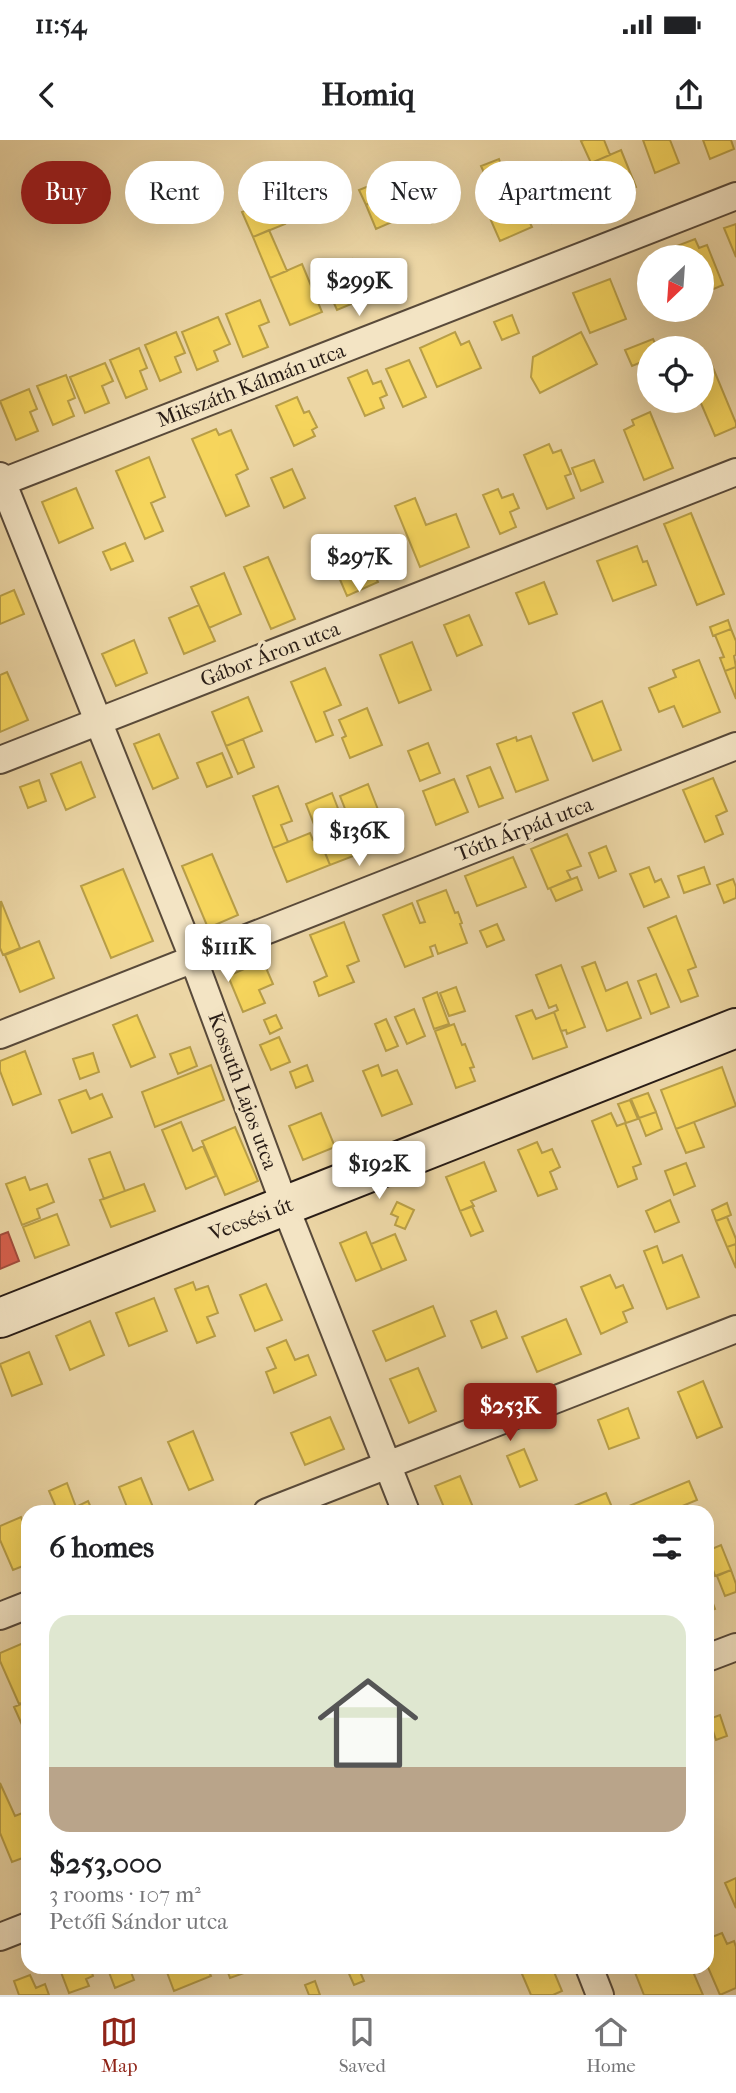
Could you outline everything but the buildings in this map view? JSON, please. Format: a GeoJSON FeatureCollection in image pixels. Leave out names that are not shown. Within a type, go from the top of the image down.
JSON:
{"type":"FeatureCollection","features":[{"type":"Feature","properties":{"kind":"main road","name":"Vecsési út"},"geometry":{"type":"LineString","coordinates":[[0,1318],[736,1028]]}},
{"type":"Feature","properties":{"kind":"street","name":"Mikszáth Kálmán utca"},"geometry":{"type":"LineString","coordinates":[[1,480],[736,197]]}},
{"type":"Feature","properties":{"kind":"street","name":"Gábor Áron utca"},"geometry":{"type":"LineString","coordinates":[[0,760],[736,472]]}},
{"type":"Feature","properties":{"kind":"street","name":"Kossuth Lajos utca"},"geometry":{"type":"LineString","coordinates":[[1,480],[194,958],[285,1206],[403,1505]]}},
{"type":"Feature","properties":{"kind":"street","name":"Tóth Árpád utca"},"geometry":{"type":"LineString","coordinates":[[0,1035],[736,746]]}},
{"type":"Feature","properties":{"kind":"street"},"geometry":{"type":"LineString","coordinates":[[285,1505],[736,1329]]}},
{"type":"Feature","properties":{"kind":"street"},"geometry":{"type":"LineString","coordinates":[[0,1616],[21,1608]]}},
{"type":"Feature","properties":{"kind":"street"},"geometry":{"type":"LineString","coordinates":[[714,1655],[736,1647]]}},
{"type":"Feature","properties":{"kind":"street"},"geometry":{"type":"LineString","coordinates":[[0,1937],[21,1929]]}},
{"type":"Feature","properties":{"kind":"street"},"geometry":{"type":"LineString","coordinates":[[592,1974],[600,1995]]}}]}
